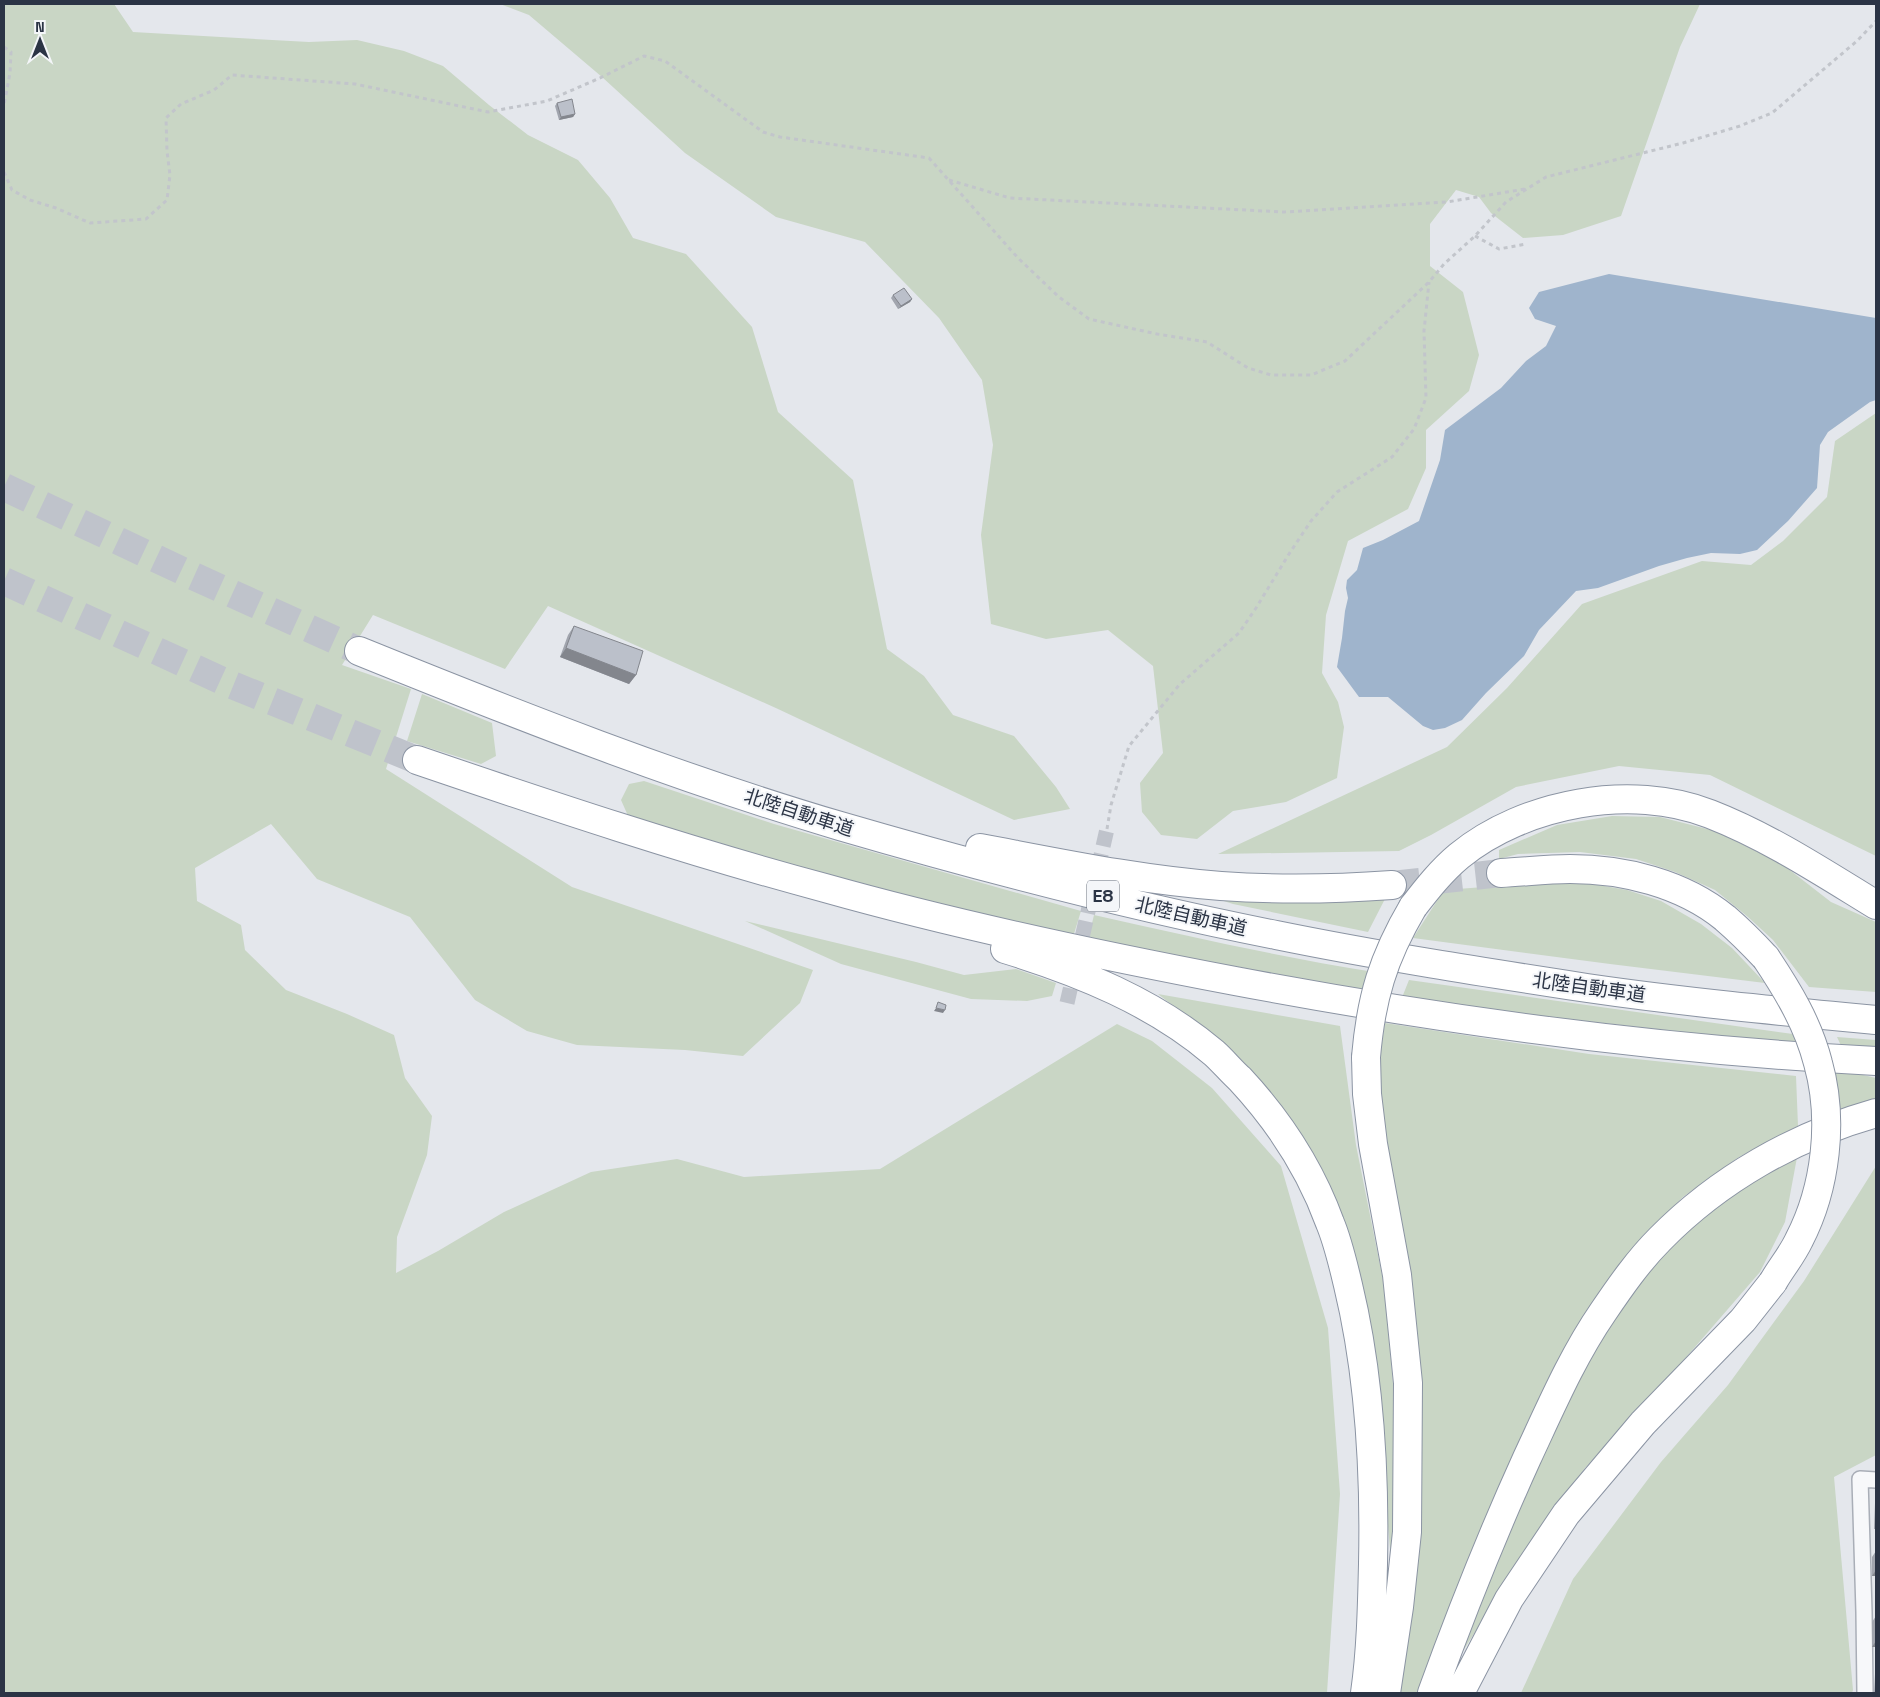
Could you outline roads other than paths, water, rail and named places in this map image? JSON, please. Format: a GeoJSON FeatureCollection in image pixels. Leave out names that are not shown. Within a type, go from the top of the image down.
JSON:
{"type":"FeatureCollection","features":[{"type":"Feature","properties":{"kind":"highway","name":"北陸自動車道"},"geometry":{"type":"LineString","coordinates":[[359,651],[516,714],[695,779],[838,825],[991,868],[1129,902],[1276,935],[1433,964],[1590,989],[1749,1008],[1876,1020]]}},
{"type":"Feature","properties":{"kind":"highway"},"geometry":{"type":"LineString","coordinates":[[416,760],[674,845],[826,889],[1128,961],[1310,995],[1492,1024],[1671,1046],[1876,1061]]}},
{"type":"Feature","properties":{"kind":"highway"},"geometry":{"type":"LineString","coordinates":[[695,779],[973,846],[1142,877],[1230,886],[1293,888],[1392,885]]}},
{"type":"Feature","properties":{"kind":"highway"},"geometry":{"type":"LineString","coordinates":[[1386,1693],[1400,1607],[1407,1532],[1408,1383],[1397,1274],[1373,1144],[1367,1094],[1366,1058],[1369,1024],[1375,992],[1397,933],[1413,907],[1431,884],[1459,856],[1489,837],[1522,820],[1560,808],[1597,801],[1636,799],[1672,803],[1708,813],[1746,829],[1786,850],[1876,905]]}},
{"type":"Feature","properties":{"kind":"highway"},"geometry":{"type":"LineString","coordinates":[[547,804],[616,836],[826,900],[1025,955],[1085,976],[1130,997],[1174,1022],[1215,1054],[1251,1092],[1284,1131],[1309,1175],[1331,1223],[1357,1323],[1372,1455],[1374,1525],[1372,1603],[1365,1693]]}},
{"type":"Feature","properties":{"kind":"highway"},"geometry":{"type":"LineString","coordinates":[[1460,1693],[1509,1599],[1566,1514],[1643,1423],[1742,1320],[1773,1282],[1799,1240],[1814,1202],[1824,1162],[1826,1126],[1819,1064],[1807,1029],[1788,992],[1766,958],[1724,917],[1681,891],[1657,882],[1629,875],[1570,869],[1500,873]]}},
{"type":"Feature","properties":{"kind":"highway"},"geometry":{"type":"LineString","coordinates":[[1432,1693],[1486,1548],[1551,1406],[1602,1313],[1630,1274],[1658,1240],[1686,1214],[1721,1186],[1759,1162],[1803,1139],[1848,1121],[1876,1113]]}},
{"type":"Feature","properties":{"kind":"street"},"geometry":{"type":"LineString","coordinates":[[1864,1693],[1870,1611],[1860,1479],[1876,1480]]}},
{"type":"Feature","properties":{"kind":"water"},"geometry":{"type":"Polygon","coordinates":[[[1609,274],[1876,318],[1876,400],[1870,402],[1828,432],[1820,445],[1817,488],[1788,521],[1757,550],[1740,554],[1711,553],[1687,558],[1598,588],[1576,591],[1539,630],[1524,656],[1486,693],[1462,720],[1445,728],[1433,730],[1423,726],[1388,697],[1359,697],[1337,667],[1348,598],[1347,580],[1357,570],[1363,548],[1419,521],[1440,460],[1445,430],[1501,388],[1526,361],[1546,346],[1556,326],[1535,319],[1529,308],[1539,292],[1609,274]]]}},
{"type":"Feature","properties":{"kind":"tunnel"},"geometry":{"type":"LineString","coordinates":[[4,487],[359,651]]}},
{"type":"Feature","properties":{"kind":"tunnel"},"geometry":{"type":"LineString","coordinates":[[4,581],[227,683],[417,760]]}},
{"type":"Feature","properties":{"kind":"tunnel"},"geometry":{"type":"LineString","coordinates":[[1067,1003],[1107,829]]}},
{"type":"Feature","properties":{"kind":"tunnel"},"geometry":{"type":"LineString","coordinates":[[1392,885],[1501,873]]}}]}
